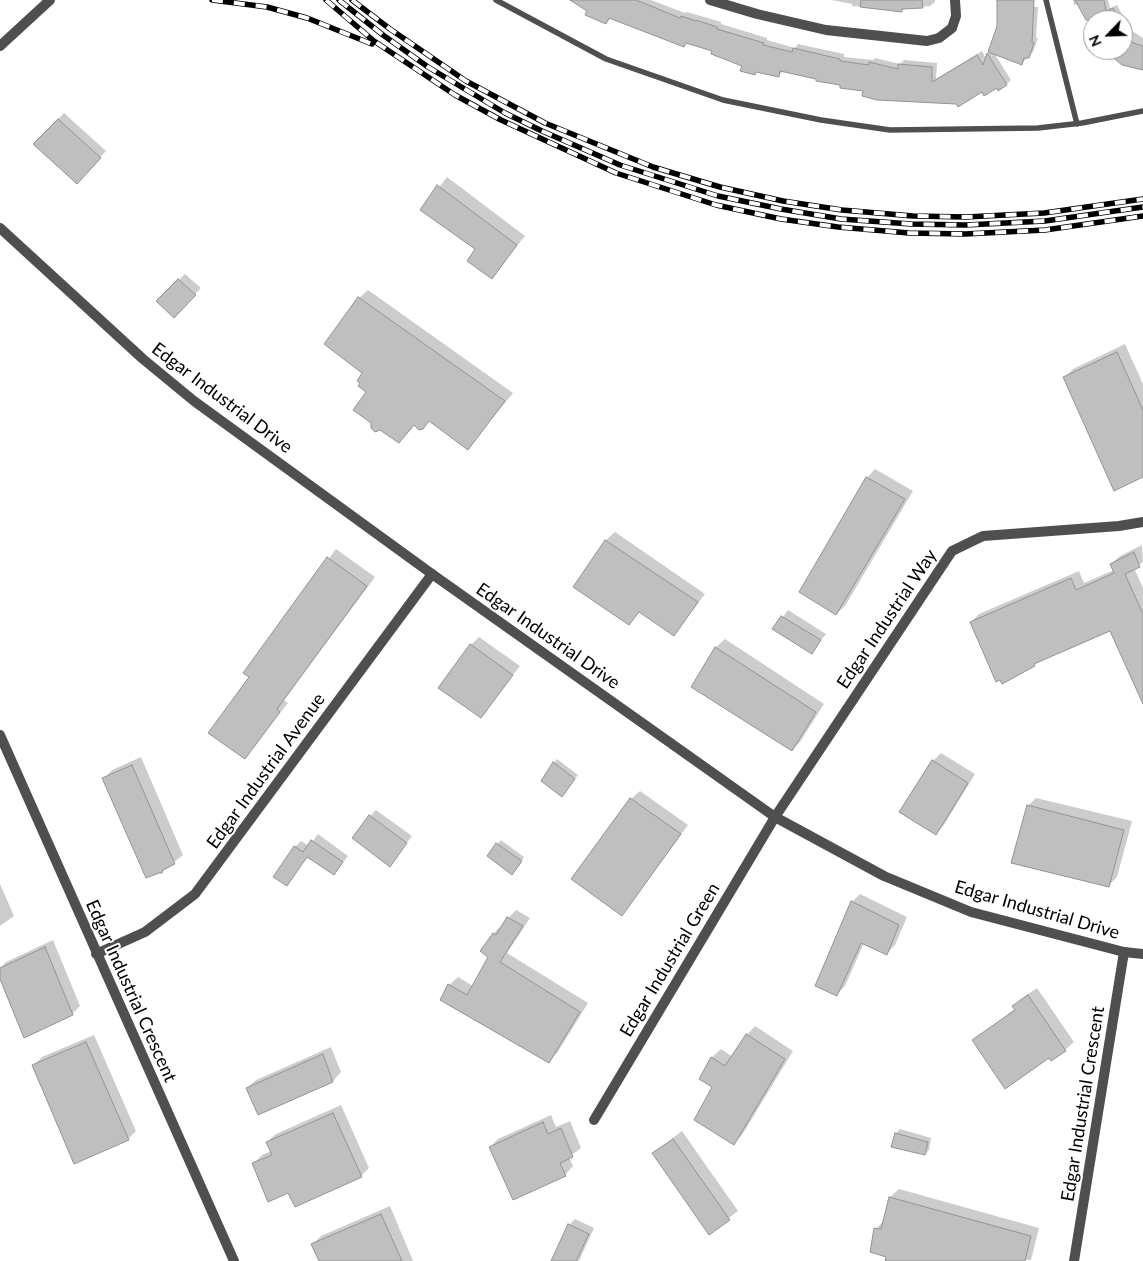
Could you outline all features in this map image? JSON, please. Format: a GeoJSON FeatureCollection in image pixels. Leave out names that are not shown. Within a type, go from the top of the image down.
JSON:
{"type":"FeatureCollection","features":[{"type":"Feature","properties":{"kind":"street"},"geometry":{"type":"LineString","coordinates":[[0,46],[50,0]]}},
{"type":"Feature","properties":{"kind":"street"},"geometry":{"type":"LineString","coordinates":[[710,0],[756,14],[826,30],[927,41],[939,38],[952,28],[956,16],[955,0]]}},
{"type":"Feature","properties":{"kind":"street","name":"Edgar Industrial Drive"},"geometry":{"type":"LineString","coordinates":[[0,228],[143,359],[194,401],[432,574],[775,817],[884,876],[971,912],[1124,952],[1143,954]]}},
{"type":"Feature","properties":{"kind":"street","name":"Edgar Industrial Way"},"geometry":{"type":"LineString","coordinates":[[775,817],[952,551],[983,536],[1119,526],[1143,522]]}},
{"type":"Feature","properties":{"kind":"street","name":"Edgar Industrial Avenue"},"geometry":{"type":"LineString","coordinates":[[96,954],[146,932],[196,894],[432,574]]}},
{"type":"Feature","properties":{"kind":"street","name":"Edgar Industrial Crescent"},"geometry":{"type":"LineString","coordinates":[[0,735],[234,1261]]}},
{"type":"Feature","properties":{"kind":"street","name":"Edgar Industrial Green"},"geometry":{"type":"LineString","coordinates":[[594,1120],[775,817]]}},
{"type":"Feature","properties":{"kind":"street","name":"Edgar Industrial Crescent"},"geometry":{"type":"LineString","coordinates":[[1074,1261],[1124,952]]}},
{"type":"Feature","properties":{"kind":"lane"},"geometry":{"type":"LineString","coordinates":[[496,0],[606,59],[739,104],[821,120],[890,130],[1038,128],[1077,124],[1143,111]]}},
{"type":"Feature","properties":{"kind":"lane"},"geometry":{"type":"LineString","coordinates":[[1046,0],[1077,124]]}},
{"type":"Feature","properties":{"kind":"building"},"geometry":{"type":"Polygon","coordinates":[[[570,0],[636,0],[680,18],[681,16],[696,20],[717,27],[717,29],[764,43],[763,45],[792,52],[793,48],[840,59],[840,61],[869,65],[869,62],[898,69],[898,64],[932,67],[932,82],[977,55],[983,65],[987,53],[1007,85],[998,91],[997,88],[984,96],[982,92],[958,107],[956,104],[877,100],[862,96],[863,91],[840,88],[840,85],[816,81],[816,79],[780,71],[779,77],[756,72],[755,75],[740,71],[742,66],[711,54],[712,51],[686,43],[684,47],[609,18],[606,24],[585,15],[587,11],[570,0]]]}},
{"type":"Feature","properties":{"kind":"building"},"geometry":{"type":"Polygon","coordinates":[[[861,0],[922,0],[923,8],[902,9],[902,12],[860,7],[861,0]]]}},
{"type":"Feature","properties":{"kind":"building"},"geometry":{"type":"Polygon","coordinates":[[[997,0],[1034,0],[1032,42],[1034,43],[1029,58],[1024,58],[1022,65],[988,52],[997,26],[997,0]]]}},
{"type":"Feature","properties":{"kind":"building"},"geometry":{"type":"Polygon","coordinates":[[[1075,0],[1104,0],[1106,10],[1083,10],[1083,15],[1075,0]]]}},
{"type":"Feature","properties":{"kind":"building"},"geometry":{"type":"Polygon","coordinates":[[[1133,43],[1143,46],[1143,70],[1122,65],[1116,60],[1133,60],[1133,43]]]}},
{"type":"Feature","properties":{"kind":"building"},"geometry":{"type":"Polygon","coordinates":[[[58,119],[101,158],[77,184],[33,144],[58,119]]]}},
{"type":"Feature","properties":{"kind":"building"},"geometry":{"type":"Polygon","coordinates":[[[437,185],[517,245],[492,279],[467,261],[475,249],[420,210],[437,185]]]}},
{"type":"Feature","properties":{"kind":"building"},"geometry":{"type":"Polygon","coordinates":[[[178,279],[196,295],[174,318],[156,301],[178,279]]]}},
{"type":"Feature","properties":{"kind":"building"},"geometry":{"type":"Polygon","coordinates":[[[358,297],[505,401],[468,450],[429,421],[423,429],[419,430],[414,425],[399,443],[380,430],[375,432],[371,428],[371,423],[353,410],[366,392],[358,386],[360,383],[357,381],[362,373],[324,344],[358,297]]]}},
{"type":"Feature","properties":{"kind":"building"},"geometry":{"type":"Polygon","coordinates":[[[1117,352],[1143,410],[1143,477],[1114,491],[1063,377],[1117,352]]]}},
{"type":"Feature","properties":{"kind":"building"},"geometry":{"type":"Polygon","coordinates":[[[866,477],[905,499],[836,615],[799,592],[866,477]]]}},
{"type":"Feature","properties":{"kind":"building"},"geometry":{"type":"Polygon","coordinates":[[[605,540],[698,602],[674,636],[639,612],[629,625],[573,587],[605,540]]]}},
{"type":"Feature","properties":{"kind":"building"},"geometry":{"type":"Polygon","coordinates":[[[1134,552],[1140,567],[1125,574],[1143,614],[1143,704],[1110,631],[1034,664],[1035,666],[1002,684],[1000,680],[996,682],[970,622],[1071,578],[1076,590],[1114,573],[1110,564],[1134,552]]]}},
{"type":"Feature","properties":{"kind":"building"},"geometry":{"type":"Polygon","coordinates":[[[327,557],[367,586],[277,709],[280,712],[245,759],[208,733],[249,677],[243,673],[327,557]]]}},
{"type":"Feature","properties":{"kind":"building"},"geometry":{"type":"Polygon","coordinates":[[[781,616],[821,640],[812,654],[772,629],[781,616]]]}},
{"type":"Feature","properties":{"kind":"building"},"geometry":{"type":"Polygon","coordinates":[[[470,644],[513,675],[481,718],[438,688],[470,644]]]}},
{"type":"Feature","properties":{"kind":"building"},"geometry":{"type":"Polygon","coordinates":[[[715,647],[816,712],[792,751],[691,687],[715,647]]]}},
{"type":"Feature","properties":{"kind":"building"},"geometry":{"type":"Polygon","coordinates":[[[932,760],[968,783],[936,835],[899,812],[932,760]]]}},
{"type":"Feature","properties":{"kind":"building"},"geometry":{"type":"Polygon","coordinates":[[[553,762],[575,779],[562,797],[541,781],[553,762]]]}},
{"type":"Feature","properties":{"kind":"building"},"geometry":{"type":"Polygon","coordinates":[[[132,765],[175,864],[163,870],[162,873],[146,878],[102,778],[132,765]]]}},
{"type":"Feature","properties":{"kind":"building"},"geometry":{"type":"Polygon","coordinates":[[[630,798],[681,834],[622,916],[571,879],[630,798]]]}},
{"type":"Feature","properties":{"kind":"building"},"geometry":{"type":"Polygon","coordinates":[[[1027,805],[1124,830],[1109,887],[1011,863],[1027,805]]]}},
{"type":"Feature","properties":{"kind":"building"},"geometry":{"type":"Polygon","coordinates":[[[369,815],[407,843],[390,867],[352,838],[369,815]]]}},
{"type":"Feature","properties":{"kind":"building"},"geometry":{"type":"Polygon","coordinates":[[[311,840],[343,862],[334,875],[307,857],[287,886],[273,877],[294,846],[303,852],[311,840]]]}},
{"type":"Feature","properties":{"kind":"building"},"geometry":{"type":"Polygon","coordinates":[[[496,843],[522,861],[512,875],[487,856],[496,843]]]}},
{"type":"Feature","properties":{"kind":"building"},"geometry":{"type":"Polygon","coordinates":[[[851,901],[899,925],[887,955],[861,943],[837,996],[815,986],[851,901]]]}},
{"type":"Feature","properties":{"kind":"building"},"geometry":{"type":"Polygon","coordinates":[[[507,917],[523,926],[500,962],[580,1012],[549,1063],[440,1000],[448,984],[467,995],[488,957],[480,951],[493,933],[496,935],[507,917]]]}},
{"type":"Feature","properties":{"kind":"building"},"geometry":{"type":"Polygon","coordinates":[[[45,947],[73,1015],[24,1038],[0,979],[0,968],[45,947]]]}},
{"type":"Feature","properties":{"kind":"building"},"geometry":{"type":"Polygon","coordinates":[[[1028,995],[1066,1051],[1051,1061],[1049,1058],[1005,1089],[972,1040],[1015,1010],[1012,1006],[1028,995]]]}},
{"type":"Feature","properties":{"kind":"building"},"geometry":{"type":"Polygon","coordinates":[[[746,1034],[785,1059],[734,1145],[694,1120],[712,1087],[699,1079],[711,1057],[725,1066],[746,1034]]]}},
{"type":"Feature","properties":{"kind":"building"},"geometry":{"type":"Polygon","coordinates":[[[86,1042],[129,1140],[74,1164],[32,1065],[86,1042]]]}},
{"type":"Feature","properties":{"kind":"building"},"geometry":{"type":"Polygon","coordinates":[[[323,1054],[333,1082],[258,1115],[246,1088],[323,1054]]]}},
{"type":"Feature","properties":{"kind":"building"},"geometry":{"type":"Polygon","coordinates":[[[333,1113],[362,1177],[295,1207],[288,1193],[268,1202],[252,1163],[272,1155],[266,1142],[333,1113]]]}},
{"type":"Feature","properties":{"kind":"building"},"geometry":{"type":"Polygon","coordinates":[[[543,1122],[548,1134],[561,1128],[573,1157],[560,1163],[566,1176],[513,1200],[489,1147],[543,1122]]]}},
{"type":"Feature","properties":{"kind":"building"},"geometry":{"type":"Polygon","coordinates":[[[895,1133],[928,1142],[925,1155],[891,1147],[895,1133]]]}},
{"type":"Feature","properties":{"kind":"building"},"geometry":{"type":"Polygon","coordinates":[[[673,1139],[730,1220],[709,1235],[652,1153],[673,1139]]]}},
{"type":"Feature","properties":{"kind":"building"},"geometry":{"type":"Polygon","coordinates":[[[889,1197],[1031,1236],[1025,1261],[885,1261],[886,1257],[870,1252],[874,1228],[881,1229],[889,1197]]]}},
{"type":"Feature","properties":{"kind":"building"},"geometry":{"type":"Polygon","coordinates":[[[381,1214],[402,1261],[319,1261],[311,1244],[381,1214]]]}},
{"type":"Feature","properties":{"kind":"building"},"geometry":{"type":"Polygon","coordinates":[[[568,1224],[589,1234],[576,1261],[551,1261],[568,1224]]]}},
{"type":"Feature","properties":{"kind":"railway"},"geometry":{"type":"LineString","coordinates":[[212,0],[267,7],[307,18],[372,44]]}},
{"type":"Feature","properties":{"kind":"railway"},"geometry":{"type":"LineString","coordinates":[[326,0],[374,41],[455,95],[501,120],[616,173],[716,205],[781,219],[838,227],[909,233],[965,234],[1045,230],[1143,216]]}},
{"type":"Feature","properties":{"kind":"railway"},"geometry":{"type":"LineString","coordinates":[[339,0],[428,67],[505,113],[620,165],[718,196],[841,219],[911,224],[966,225],[1045,221],[1143,207]]}},
{"type":"Feature","properties":{"kind":"railway"},"geometry":{"type":"LineString","coordinates":[[352,0],[390,29],[466,81],[545,123],[653,167],[720,187],[783,201],[842,210],[913,216],[966,217],[1044,213],[1143,199]]}}]}
